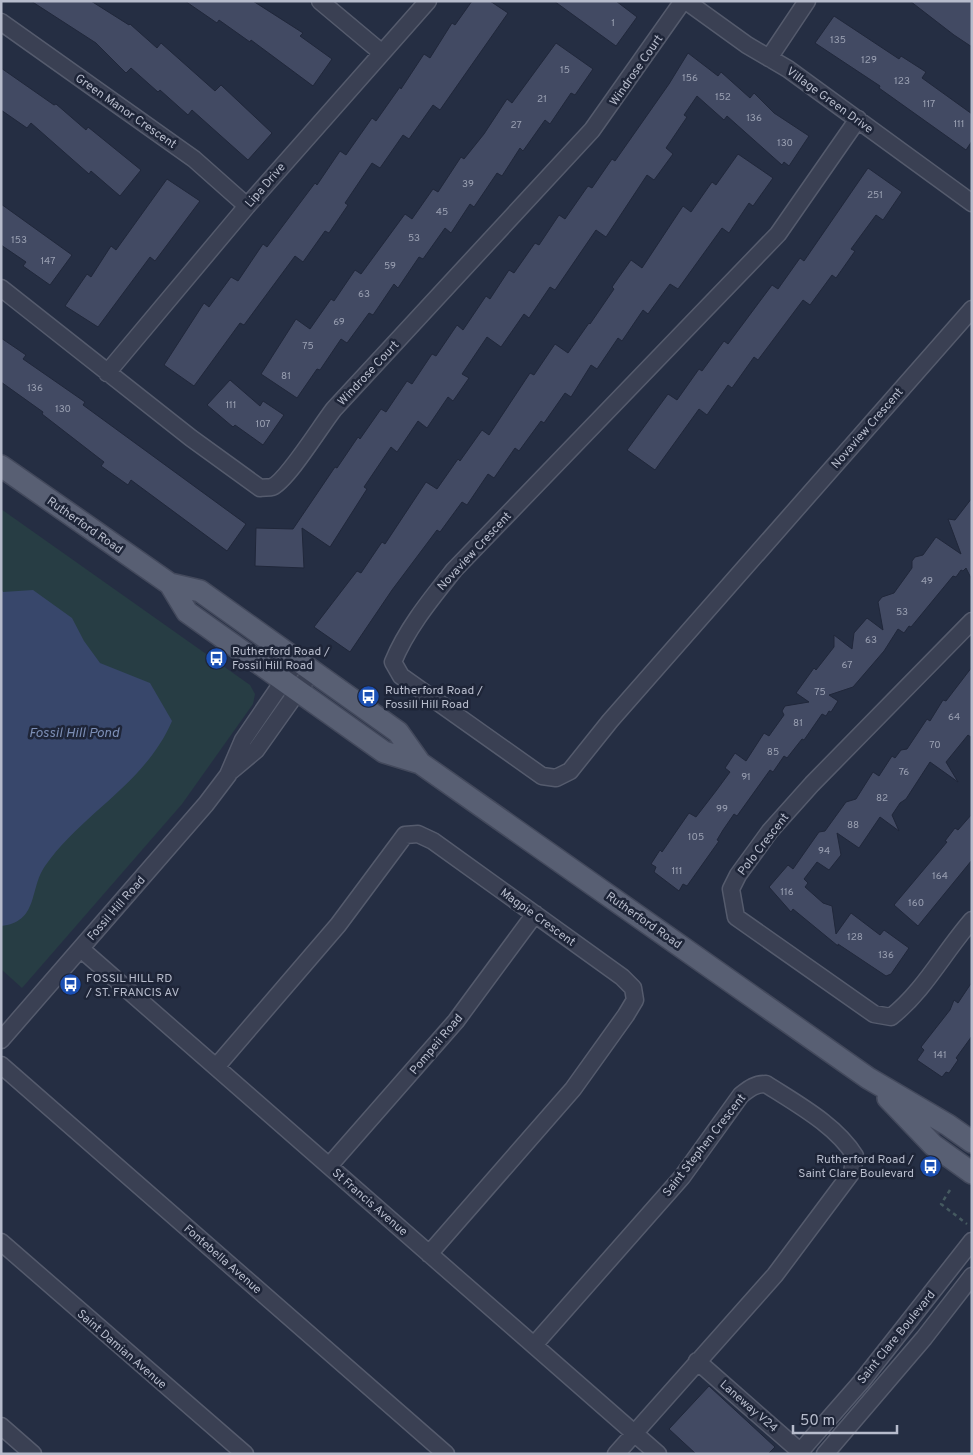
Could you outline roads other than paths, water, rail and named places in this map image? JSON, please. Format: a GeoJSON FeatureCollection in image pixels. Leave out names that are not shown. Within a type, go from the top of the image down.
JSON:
{"type":"FeatureCollection","features":[{"type":"Feature","properties":{"kind":"main road","name":"Rutherford Road"},"geometry":{"type":"LineString","coordinates":[[1,466],[170,584],[200,591],[398,732],[420,763]]}},
{"type":"Feature","properties":{"kind":"main road","name":"Rutherford Road"},"geometry":{"type":"LineString","coordinates":[[170,584],[187,612],[384,752],[420,763],[868,1078],[948,1125],[972,1142]]}},
{"type":"Feature","properties":{"kind":"main road","name":"Rutherford Road"},"geometry":{"type":"LineString","coordinates":[[868,1078],[933,1145],[972,1172]]}},
{"type":"Feature","properties":{"kind":"street"},"geometry":{"type":"LineString","coordinates":[[320,1],[382,53]]}},
{"type":"Feature","properties":{"kind":"street","name":"Lipa Drive"},"geometry":{"type":"LineString","coordinates":[[107,373],[247,206],[428,1]]}},
{"type":"Feature","properties":{"kind":"street","name":"Village Green Drive"},"geometry":{"type":"LineString","coordinates":[[685,1],[858,119],[972,203]]}},
{"type":"Feature","properties":{"kind":"street","name":"Windrose Court"},"geometry":{"type":"LineString","coordinates":[[1,288],[107,373],[260,488],[272,487],[278,483],[334,409],[592,130],[685,1]]}},
{"type":"Feature","properties":{"kind":"street"},"geometry":{"type":"LineString","coordinates":[[769,58],[807,1]]}},
{"type":"Feature","properties":{"kind":"street","name":"Green Manor Crescent"},"geometry":{"type":"LineString","coordinates":[[1,22],[194,159],[247,206]]}},
{"type":"Feature","properties":{"kind":"street","name":"Novaview Crescent"},"geometry":{"type":"LineString","coordinates":[[858,119],[778,234],[454,570],[430,599],[401,644],[393,662],[401,676],[542,776],[556,778],[570,771],[640,685],[972,309]]}},
{"type":"Feature","properties":{"kind":"street","name":"Polo Crescent"},"geometry":{"type":"LineString","coordinates":[[972,620],[812,784],[770,831],[738,875],[731,889],[736,917],[874,1014],[891,1017],[912,999],[954,940],[972,920]]}},
{"type":"Feature","properties":{"kind":"street","name":"Fossil Hill Road"},"geometry":{"type":"LineString","coordinates":[[1,1040],[206,804],[228,774],[243,740],[291,686],[305,666]]}},
{"type":"Feature","properties":{"kind":"street","name":"Magpie Crescent"},"geometry":{"type":"LineString","coordinates":[[216,1068],[338,925],[405,835],[418,834],[433,841],[622,976],[633,988],[635,1000],[573,1089],[430,1254]]}},
{"type":"Feature","properties":{"kind":"street","name":"Pompeii Road"},"geometry":{"type":"LineString","coordinates":[[329,1166],[456,1022],[535,914]]}},
{"type":"Feature","properties":{"kind":"street","name":"St Francis Avenue"},"geometry":{"type":"LineString","coordinates":[[81,949],[658,1454]]}},
{"type":"Feature","properties":{"kind":"street","name":"Fontebella Avenue"},"geometry":{"type":"LineString","coordinates":[[1,1065],[446,1454]]}},
{"type":"Feature","properties":{"kind":"street","name":"Saint Stephen Crescent"},"geometry":{"type":"LineString","coordinates":[[534,1345],[682,1176],[741,1095],[758,1084],[766,1084],[812,1114],[848,1144],[855,1156],[852,1172],[775,1276],[634,1432]]}},
{"type":"Feature","properties":{"kind":"street","name":"Saint Clare Boulevard"},"geometry":{"type":"LineString","coordinates":[[800,1453],[861,1382],[972,1241]]}},
{"type":"Feature","properties":{"kind":"street","name":"Saint Damian Avenue"},"geometry":{"type":"LineString","coordinates":[[1,1242],[244,1454]]}},
{"type":"Feature","properties":{"kind":"street","name":"Saint Clare Boulevard"},"geometry":{"type":"LineString","coordinates":[[825,1454],[924,1338],[972,1276]]}},
{"type":"Feature","properties":{"kind":"street","name":"Laneway V24"},"geometry":{"type":"LineString","coordinates":[[697,1361],[800,1453]]}},
{"type":"Feature","properties":{"kind":"street"},"geometry":{"type":"LineString","coordinates":[[1,1426],[33,1454]]}},
{"type":"Feature","properties":{"kind":"street"},"geometry":{"type":"LineString","coordinates":[[616,1454],[634,1432]]}},
{"type":"Feature","properties":{"kind":"water","name":"Fossil Hill Pond"},"geometry":{"type":"Polygon","coordinates":[[[1,589],[3,592],[33,590],[72,618],[84,641],[100,663],[150,683],[172,721],[146,763],[130,781],[60,847],[45,866],[31,903],[22,918],[1,926],[1,589]]]}},
{"type":"Feature","properties":{"kind":"place","name":"Rutherford Road / Fossil Hill Road"},"geometry":{"type":"Point","coordinates":[216,658]}},
{"type":"Feature","properties":{"kind":"place","name":"Rutherford Road / Fossill Hill Road"},"geometry":{"type":"Point","coordinates":[369,697]}},
{"type":"Feature","properties":{"kind":"place","name":"FOSSIL HILL RD / ST. FRANCIS AV"},"geometry":{"type":"Point","coordinates":[70,985]}},
{"type":"Feature","properties":{"kind":"place","name":"Rutherford Road / Saint Clare Boulevard"},"geometry":{"type":"Point","coordinates":[930,1166]}}]}
